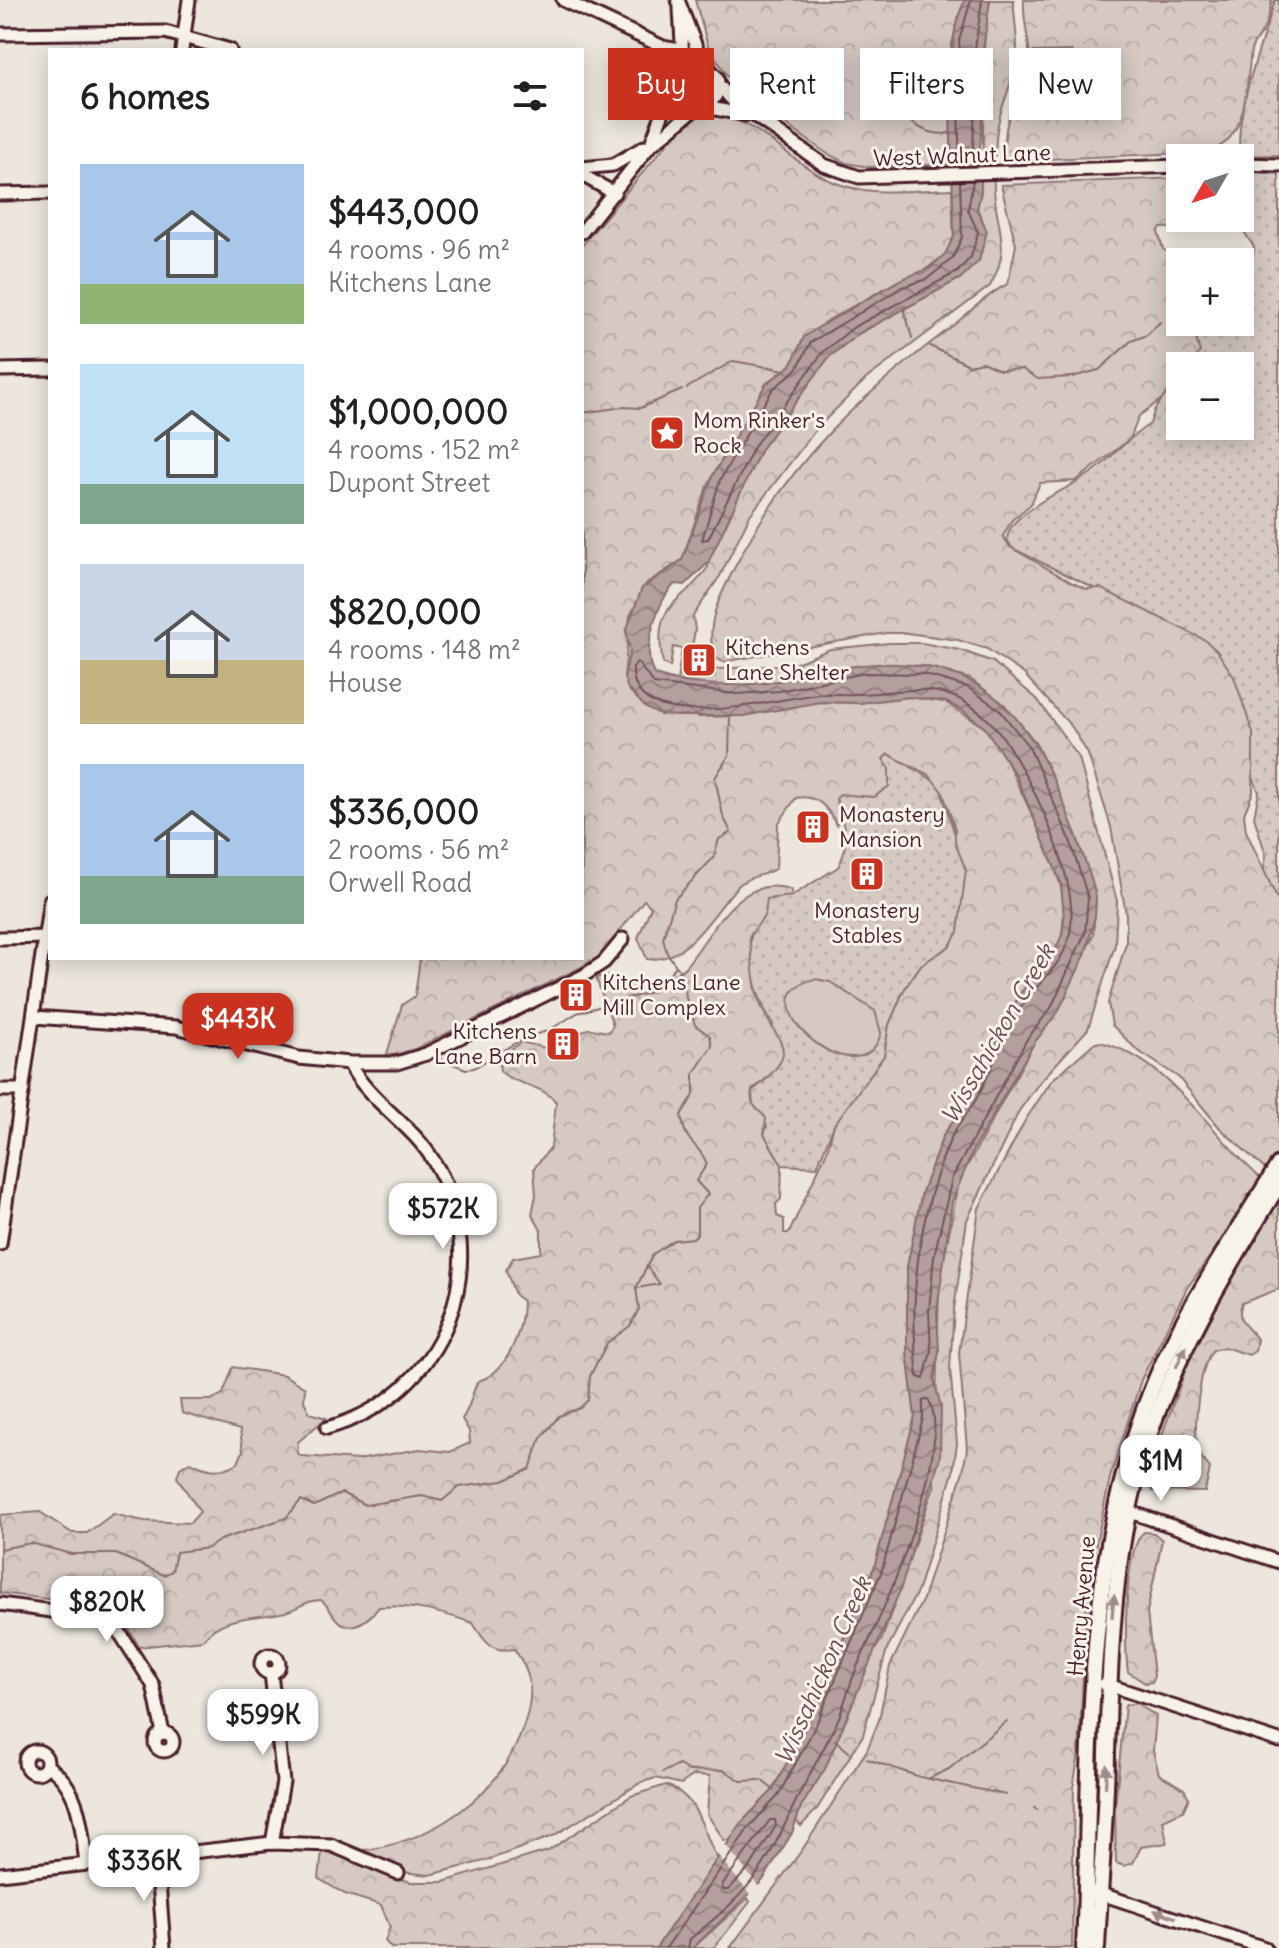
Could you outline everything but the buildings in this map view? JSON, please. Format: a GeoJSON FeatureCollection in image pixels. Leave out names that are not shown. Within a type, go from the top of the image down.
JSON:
{"type":"FeatureCollection","features":[{"type":"Feature","properties":{"kind":"main road","name":"Henry Avenue"},"geometry":{"type":"LineString","coordinates":[[1229,1256],[1279,1164]]}},
{"type":"Feature","properties":{"kind":"main road","name":"Henry Avenue"},"geometry":{"type":"LineString","coordinates":[[1097,1948],[1093,1891],[1102,1683],[1115,1591],[1121,1510],[1132,1444],[1156,1379],[1185,1320],[1279,1184]]}},
{"type":"Feature","properties":{"kind":"main road","name":"Henry Avenue"},"geometry":{"type":"LineString","coordinates":[[1084,1948],[1093,1891]]}},
{"type":"Feature","properties":{"kind":"street"},"geometry":{"type":"LineString","coordinates":[[182,48],[189,0]]}},
{"type":"Feature","properties":{"kind":"street"},"geometry":{"type":"LineString","coordinates":[[563,0],[668,48]]}},
{"type":"Feature","properties":{"kind":"street"},"geometry":{"type":"LineString","coordinates":[[679,4],[684,48]]}},
{"type":"Feature","properties":{"kind":"street"},"geometry":{"type":"LineString","coordinates":[[679,4],[696,48]]}},
{"type":"Feature","properties":{"kind":"street"},"geometry":{"type":"LineString","coordinates":[[0,34],[165,32],[224,48]]}},
{"type":"Feature","properties":{"kind":"street"},"geometry":{"type":"LineString","coordinates":[[714,75],[718,84],[714,98]]}},
{"type":"Feature","properties":{"kind":"street","name":"West Walnut Lane"},"geometry":{"type":"LineString","coordinates":[[718,84],[727,96],[832,169],[871,179],[1166,167]]}},
{"type":"Feature","properties":{"kind":"street","name":"West Walnut Lane"},"geometry":{"type":"LineString","coordinates":[[714,108],[727,108],[762,121]]}},
{"type":"Feature","properties":{"kind":"street"},"geometry":{"type":"LineString","coordinates":[[584,230],[649,147],[660,120]]}},
{"type":"Feature","properties":{"kind":"street"},"geometry":{"type":"LineString","coordinates":[[649,147],[683,120]]}},
{"type":"Feature","properties":{"kind":"street"},"geometry":{"type":"LineString","coordinates":[[584,168],[603,167],[622,161],[643,148],[656,132]]}},
{"type":"Feature","properties":{"kind":"street"},"geometry":{"type":"LineString","coordinates":[[1254,164],[1279,165]]}},
{"type":"Feature","properties":{"kind":"street"},"geometry":{"type":"LineString","coordinates":[[584,176],[614,193]]}},
{"type":"Feature","properties":{"kind":"street"},"geometry":{"type":"LineString","coordinates":[[0,194],[48,193]]}},
{"type":"Feature","properties":{"kind":"street"},"geometry":{"type":"LineString","coordinates":[[0,370],[48,369]]}},
{"type":"Feature","properties":{"kind":"street"},"geometry":{"type":"LineString","coordinates":[[0,938],[48,937],[4,1196],[0,1244]]}},
{"type":"Feature","properties":{"kind":"street"},"geometry":{"type":"LineString","coordinates":[[34,1017],[176,1027],[286,1055],[349,1063],[397,1063],[420,1058],[583,976],[604,962],[623,939]]}},
{"type":"Feature","properties":{"kind":"street"},"geometry":{"type":"LineString","coordinates":[[327,1428],[369,1414],[401,1390],[419,1371],[448,1322],[456,1297],[461,1256],[454,1208],[440,1172],[422,1142],[358,1078],[349,1063]]}},
{"type":"Feature","properties":{"kind":"street"},"geometry":{"type":"LineString","coordinates":[[0,1090],[23,1090]]}},
{"type":"Feature","properties":{"kind":"street"},"geometry":{"type":"LineString","coordinates":[[1121,1510],[1279,1562]]}},
{"type":"Feature","properties":{"kind":"street"},"geometry":{"type":"LineString","coordinates":[[0,1604],[66,1613],[101,1606],[153,1685],[163,1733]]}},
{"type":"Feature","properties":{"kind":"street"},"geometry":{"type":"LineString","coordinates":[[271,1673],[283,1782],[272,1843]]}},
{"type":"Feature","properties":{"kind":"street"},"geometry":{"type":"LineString","coordinates":[[1102,1683],[1279,1741]]}},
{"type":"Feature","properties":{"kind":"street"},"geometry":{"type":"LineString","coordinates":[[47,1766],[63,1779],[76,1804],[86,1864]]}},
{"type":"Feature","properties":{"kind":"street"},"geometry":{"type":"LineString","coordinates":[[0,1874],[272,1843],[331,1845],[398,1873]]}},
{"type":"Feature","properties":{"kind":"street"},"geometry":{"type":"LineString","coordinates":[[157,1856],[164,1948]]}},
{"type":"Feature","properties":{"kind":"street"},"geometry":{"type":"LineString","coordinates":[[1093,1891],[1265,1948]]}},
{"type":"Feature","properties":{"kind":"green space"},"geometry":{"type":"Polygon","coordinates":[[[695,0],[965,0],[951,48],[860,48],[860,120],[950,120],[952,164],[869,167],[846,163],[826,153],[779,120],[844,120],[844,48],[730,48],[730,79],[714,55],[714,48],[708,46],[695,0]]]}},
{"type":"Feature","properties":{"kind":"green space"},"geometry":{"type":"Polygon","coordinates":[[[990,0],[1014,0],[1017,48],[1009,48],[1009,88],[999,120],[994,172],[1002,249],[997,272],[990,286],[866,379],[818,427],[750,515],[720,576],[693,616],[695,630],[690,657],[703,670],[794,664],[830,649],[889,643],[922,643],[960,650],[993,662],[1037,699],[1079,758],[1117,901],[1115,945],[1088,1029],[1039,1083],[1019,1111],[967,1220],[954,1309],[950,1368],[957,1443],[953,1472],[918,1590],[887,1649],[863,1735],[817,1809],[801,1826],[796,1821],[801,1807],[847,1718],[867,1662],[882,1639],[934,1486],[939,1285],[959,1181],[1034,1043],[1058,1012],[1093,935],[1096,897],[1076,834],[1036,743],[1004,704],[970,679],[924,666],[863,665],[778,683],[714,686],[677,681],[682,649],[673,647],[670,667],[663,663],[661,627],[671,606],[708,567],[708,556],[761,449],[829,357],[858,334],[961,278],[984,224],[977,209],[983,120],[993,120],[993,48],[984,48],[990,0]]]}},
{"type":"Feature","properties":{"kind":"green space"},"geometry":{"type":"Polygon","coordinates":[[[1024,0],[1272,0],[1266,23],[1251,51],[1243,110],[1230,137],[1222,144],[1166,144],[1166,154],[1004,161],[1009,119],[1121,120],[1121,48],[1029,48],[1024,0]]]}},
{"type":"Feature","properties":{"kind":"green space"},"geometry":{"type":"Polygon","coordinates":[[[1275,0],[1279,0],[1279,155],[1254,156],[1254,144],[1239,144],[1245,98],[1275,0]]]}},
{"type":"Feature","properties":{"kind":"green space"},"geometry":{"type":"Polygon","coordinates":[[[714,115],[735,120],[762,134],[814,172],[843,186],[889,192],[952,189],[954,237],[946,254],[922,272],[900,280],[823,323],[791,365],[766,384],[707,487],[682,560],[647,583],[630,616],[624,678],[699,717],[743,716],[820,702],[859,703],[909,697],[945,702],[985,728],[999,745],[1053,859],[1065,902],[1062,935],[1052,958],[1021,993],[1010,1011],[971,1093],[943,1136],[922,1192],[907,1267],[907,1351],[915,1417],[874,1568],[799,1740],[772,1791],[743,1821],[730,1841],[724,1840],[707,1814],[710,1776],[694,1775],[681,1784],[656,1778],[642,1782],[553,1836],[488,1860],[430,1875],[402,1872],[355,1851],[409,1839],[434,1827],[480,1795],[498,1774],[513,1751],[529,1704],[528,1676],[514,1649],[499,1649],[489,1644],[473,1623],[415,1608],[379,1607],[361,1623],[344,1624],[321,1600],[285,1612],[229,1622],[219,1626],[203,1640],[139,1647],[113,1600],[104,1594],[71,1602],[0,1593],[0,1515],[40,1512],[72,1533],[87,1533],[113,1514],[144,1521],[190,1523],[200,1512],[177,1477],[180,1468],[190,1462],[208,1469],[225,1468],[238,1463],[243,1451],[240,1430],[182,1413],[180,1400],[211,1400],[223,1394],[233,1367],[284,1375],[305,1388],[304,1401],[310,1413],[326,1418],[298,1442],[297,1453],[302,1456],[358,1460],[419,1449],[450,1452],[470,1443],[469,1431],[462,1419],[478,1381],[498,1369],[505,1360],[520,1324],[523,1301],[515,1295],[506,1270],[513,1258],[541,1253],[541,1230],[532,1214],[536,1195],[534,1168],[551,1147],[556,1102],[543,1091],[500,1071],[499,1058],[521,1042],[562,1052],[584,1030],[609,1032],[613,1025],[596,978],[617,978],[650,992],[662,980],[685,967],[728,910],[741,898],[772,886],[790,889],[793,896],[767,899],[765,915],[749,937],[758,998],[782,1046],[783,1055],[779,1065],[752,1090],[752,1099],[754,1106],[766,1118],[764,1134],[782,1165],[777,1216],[784,1219],[784,1233],[789,1233],[827,1151],[834,1125],[884,1056],[889,1025],[904,990],[921,965],[950,946],[958,932],[966,870],[955,843],[955,829],[943,793],[929,775],[888,754],[883,759],[889,768],[889,786],[874,797],[840,794],[836,799],[841,818],[836,825],[816,800],[796,798],[778,824],[776,868],[741,883],[699,934],[675,953],[647,959],[638,938],[651,907],[644,900],[598,959],[415,1049],[386,1057],[402,1005],[415,996],[420,960],[584,960],[584,243],[680,128],[692,120],[714,120],[714,115]]]}},
{"type":"Feature","properties":{"kind":"green space"},"geometry":{"type":"Polygon","coordinates":[[[1254,174],[1279,174],[1279,957],[1262,881],[1266,855],[1254,817],[1259,792],[1248,765],[1104,593],[1012,548],[1007,539],[1012,526],[1024,514],[1094,471],[1150,424],[1155,409],[1166,393],[1166,440],[1254,440],[1254,352],[1192,352],[1196,336],[1254,336],[1254,247],[1244,232],[1254,232],[1254,174]]]}},
{"type":"Feature","properties":{"kind":"green space"},"geometry":{"type":"Polygon","coordinates":[[[1166,179],[1166,228],[1158,232],[1166,251],[1166,336],[1195,336],[1200,352],[1166,352],[1166,394],[1139,416],[1130,439],[1076,481],[1040,483],[1031,504],[1012,520],[1003,536],[1010,547],[1073,583],[1086,589],[1100,588],[1205,640],[1217,651],[1234,677],[1253,733],[1253,792],[1244,814],[1246,831],[1279,903],[1279,1182],[1220,1128],[1178,1077],[1137,1050],[1112,1025],[1108,1003],[1126,943],[1126,914],[1111,827],[1088,754],[1072,727],[1024,674],[987,649],[958,640],[907,633],[886,633],[723,662],[713,656],[713,620],[730,576],[757,528],[803,463],[828,434],[885,380],[1008,284],[1016,245],[1001,185],[1166,179]]]}},
{"type":"Feature","properties":{"kind":"green space"},"geometry":{"type":"Polygon","coordinates":[[[888,753],[939,784],[966,870],[958,932],[950,946],[921,965],[904,990],[889,1025],[884,1056],[834,1125],[817,1167],[782,1165],[764,1134],[767,1126],[761,1113],[753,1106],[752,1091],[768,1078],[773,1024],[756,986],[750,940],[754,928],[762,920],[767,899],[793,895],[838,867],[845,842],[836,798],[840,794],[874,797],[889,786],[889,768],[883,759],[888,753]]]}},
{"type":"Feature","properties":{"kind":"green space"},"geometry":{"type":"Polygon","coordinates":[[[815,979],[830,982],[875,1011],[881,1033],[869,1052],[852,1057],[831,1052],[811,1039],[796,1023],[789,1005],[794,989],[815,979]]]}},
{"type":"Feature","properties":{"kind":"green space"},"geometry":{"type":"Polygon","coordinates":[[[1100,1042],[1127,1052],[1152,1067],[1257,1175],[1279,1193],[1279,1289],[1242,1303],[1241,1319],[1257,1339],[1255,1351],[1249,1355],[1224,1347],[1213,1350],[1208,1358],[1198,1399],[1196,1430],[1199,1453],[1210,1468],[1205,1492],[1152,1491],[1147,1477],[1190,1357],[1246,1253],[1223,1239],[1187,1288],[1141,1380],[1110,1478],[1088,1582],[1079,1753],[1074,1781],[1072,1948],[730,1948],[802,1850],[867,1750],[879,1720],[890,1666],[923,1599],[963,1471],[967,1449],[959,1353],[979,1208],[1026,1119],[1052,1080],[1093,1044],[1100,1042]]]}},
{"type":"Feature","properties":{"kind":"green space"},"geometry":{"type":"Polygon","coordinates":[[[1144,1532],[1154,1533],[1162,1540],[1147,1612],[1154,1676],[1152,1682],[1145,1683],[1128,1672],[1126,1642],[1132,1557],[1137,1541],[1144,1532]]]}},
{"type":"Feature","properties":{"kind":"green space"},"geometry":{"type":"Polygon","coordinates":[[[1136,1703],[1156,1716],[1153,1751],[1159,1774],[1184,1789],[1189,1798],[1183,1811],[1163,1820],[1167,1843],[1141,1847],[1133,1863],[1124,1866],[1116,1863],[1115,1807],[1125,1705],[1136,1703]]]}},
{"type":"Feature","properties":{"kind":"green space"},"geometry":{"type":"Polygon","coordinates":[[[666,1785],[678,1791],[693,1807],[718,1859],[656,1948],[391,1948],[385,1941],[390,1927],[381,1905],[345,1894],[319,1879],[322,1851],[327,1849],[410,1882],[443,1882],[548,1851],[631,1796],[666,1785]]]}},
{"type":"Feature","properties":{"kind":"green space"},"geometry":{"type":"Polygon","coordinates":[[[748,1898],[750,1902],[714,1948],[693,1948],[748,1898]]]}},
{"type":"Feature","properties":{"kind":"water"},"geometry":{"type":"Polygon","coordinates":[[[965,0],[990,0],[983,48],[953,48],[965,0]]]}},
{"type":"Feature","properties":{"kind":"water"},"geometry":{"type":"Polygon","coordinates":[[[950,120],[982,120],[981,192],[977,209],[987,231],[979,261],[961,278],[858,334],[829,357],[761,449],[708,563],[685,585],[675,584],[662,602],[650,640],[650,664],[654,674],[663,678],[730,685],[781,681],[863,665],[915,665],[957,675],[991,694],[1018,721],[1040,754],[1059,792],[1091,878],[1096,897],[1095,916],[1085,955],[1058,1012],[1034,1043],[973,1150],[952,1202],[937,1311],[939,1352],[934,1379],[941,1407],[940,1457],[901,1588],[825,1769],[801,1807],[792,1833],[763,1880],[693,1948],[656,1948],[743,1821],[772,1791],[808,1723],[874,1568],[915,1417],[907,1351],[907,1267],[922,1192],[943,1136],[971,1093],[1021,992],[1052,958],[1062,935],[1064,919],[1061,883],[1016,776],[985,728],[962,710],[946,702],[909,697],[859,703],[820,702],[743,716],[660,715],[646,708],[628,689],[624,678],[630,650],[626,631],[642,588],[682,560],[713,475],[766,384],[791,365],[804,337],[900,280],[930,268],[945,254],[954,236],[950,120]]]}},
{"type":"Feature","properties":{"kind":"pier"},"geometry":{"type":"Polygon","coordinates":[[[724,1843],[760,1888],[752,1897],[717,1854],[724,1843]]]}},
{"type":"Feature","properties":{"kind":"waterway"},"geometry":{"type":"LineString","coordinates":[[910,120],[927,131],[952,133]]}},
{"type":"Feature","properties":{"kind":"waterway"},"geometry":{"type":"LineString","coordinates":[[904,308],[912,338]]}},
{"type":"Feature","properties":{"kind":"waterway"},"geometry":{"type":"LineString","coordinates":[[930,346],[969,365],[982,362],[1000,370],[1022,369],[1038,379],[1072,377],[1099,370],[1131,341],[1147,335],[1160,322]]}},
{"type":"Feature","properties":{"kind":"waterway"},"geometry":{"type":"LineString","coordinates":[[687,388],[733,361],[785,370]]}},
{"type":"Feature","properties":{"kind":"waterway"},"geometry":{"type":"LineString","coordinates":[[584,413],[623,407],[640,408],[682,390]]}},
{"type":"Feature","properties":{"kind":"waterway"},"geometry":{"type":"LineString","coordinates":[[0,1549],[31,1543],[71,1554],[116,1554],[164,1575],[172,1571],[176,1552],[208,1548],[220,1540],[286,1518],[301,1500],[314,1506],[342,1493],[365,1505],[422,1496],[442,1501],[459,1487],[503,1481],[530,1469],[541,1438],[559,1416],[580,1408],[588,1400],[590,1376],[607,1343],[630,1326],[639,1309],[636,1288],[653,1254],[674,1240],[693,1238],[697,1234],[697,1208],[708,1194],[696,1181],[707,1164],[689,1139],[681,1115],[694,1095],[694,1073],[712,1046],[710,1036],[695,1025],[686,998],[684,977],[667,953],[663,938],[675,899],[714,857],[719,839],[731,832],[723,816],[715,778],[729,755],[730,716]]}},
{"type":"Feature","properties":{"kind":"waterway"},"geometry":{"type":"LineString","coordinates":[[438,1058],[466,1069],[474,1068],[525,1037],[548,1031],[577,1013],[654,991],[676,966]]}},
{"type":"Feature","properties":{"kind":"waterway"},"geometry":{"type":"LineString","coordinates":[[637,1288],[660,1284],[648,1268]]}},
{"type":"Feature","properties":{"kind":"waterway"},"geometry":{"type":"LineString","coordinates":[[930,1778],[949,1769],[1007,1721]]}},
{"type":"Feature","properties":{"kind":"waterway"},"geometry":{"type":"LineString","coordinates":[[835,1740],[849,1752]]}},
{"type":"Feature","properties":{"kind":"waterway"},"geometry":{"type":"LineString","coordinates":[[867,1759],[920,1777],[1006,1795]]}},
{"type":"Feature","properties":{"kind":"waterway"},"geometry":{"type":"LineString","coordinates":[[663,1772],[679,1765],[689,1771],[724,1770],[741,1781],[761,1780],[774,1790]]}},
{"type":"Feature","properties":{"kind":"waterway"},"geometry":{"type":"LineString","coordinates":[[1034,1808],[1038,1810]]}},
{"type":"Feature","properties":{"kind":"place","name":"Mom Rinker's Rock"},"geometry":{"type":"Point","coordinates":[667,433]}},
{"type":"Feature","properties":{"kind":"place","name":"Kitchens Lane Shelter"},"geometry":{"type":"Point","coordinates":[699,660]}},
{"type":"Feature","properties":{"kind":"place","name":"Monastery Mansion"},"geometry":{"type":"Point","coordinates":[813,827]}},
{"type":"Feature","properties":{"kind":"place","name":"Monastery Stables"},"geometry":{"type":"Point","coordinates":[867,874]}},
{"type":"Feature","properties":{"kind":"place","name":"Kitchens Lane Mill Complex"},"geometry":{"type":"Point","coordinates":[576,995]}},
{"type":"Feature","properties":{"kind":"place","name":"Kitchens Lane Barn"},"geometry":{"type":"Point","coordinates":[563,1044]}},
{"type":"Feature","properties":{"kind":"water label","name":"Wissahickon Creek"},"geometry":{"type":"Point","coordinates":[998,1034]}},
{"type":"Feature","properties":{"kind":"water label","name":"Wissahickon Creek"},"geometry":{"type":"Point","coordinates":[823,1671]}}]}
